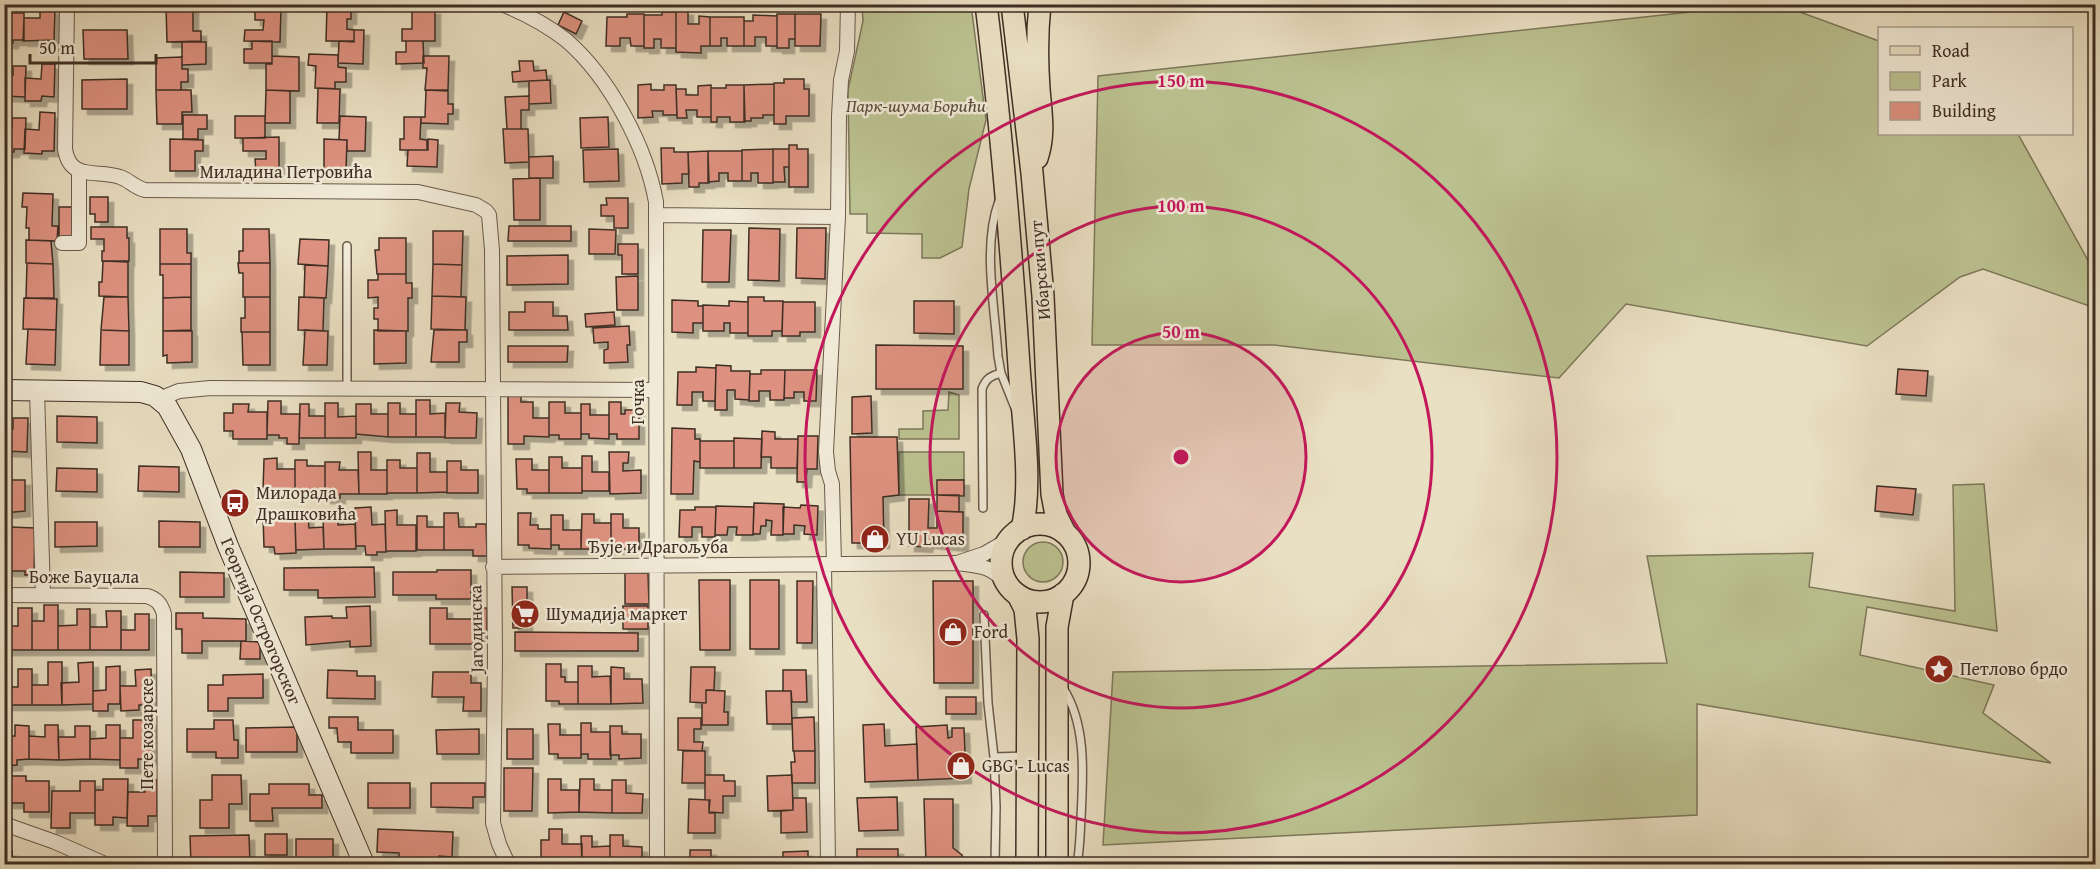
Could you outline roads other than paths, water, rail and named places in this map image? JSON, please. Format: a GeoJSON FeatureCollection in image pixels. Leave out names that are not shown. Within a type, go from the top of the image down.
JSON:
{"type":"FeatureCollection","features":[{"type":"Feature","properties":{"kind":"main road","name":"Ибарски пут"},"geometry":{"type":"LineString","coordinates":[[986,4],[1006,182],[1024,426],[1027,504],[1016,534]]}},
{"type":"Feature","properties":{"kind":"main road","name":"Ибарски пут"},"geometry":{"type":"LineString","coordinates":[[1012,4],[1032,173],[1044,307],[1052,495],[1056,515],[1065,533]]}},
{"type":"Feature","properties":{"kind":"main road"},"geometry":{"type":"LineString","coordinates":[[1032,173],[1040,148],[1043,122],[1037,53],[1040,4]]}},
{"type":"Feature","properties":{"kind":"main road"},"geometry":{"type":"LineString","coordinates":[[1013,590],[1025,599],[1041,602],[1063,594],[1076,579],[1079,559],[1072,541],[1065,533],[1049,525],[1040,524],[1016,534],[1005,548],[1002,567],[1013,590],[1025,609],[1028,639],[1028,864]]}},
{"type":"Feature","properties":{"kind":"main road"},"geometry":{"type":"LineString","coordinates":[[1057,864],[1057,627],[1063,594]]}},
{"type":"Feature","properties":{"kind":"street"},"geometry":{"type":"LineString","coordinates":[[62,243],[79,243],[85,234],[79,170],[68,161],[64,149],[67,4]]}},
{"type":"Feature","properties":{"kind":"street","name":"Гочка"},"geometry":{"type":"LineString","coordinates":[[502,4],[555,33],[574,48],[600,78],[633,135],[653,188],[657,215],[657,864]]}},
{"type":"Feature","properties":{"kind":"street"},"geometry":{"type":"LineString","coordinates":[[828,864],[829,564],[832,484],[826,452],[838,217],[839,116],[841,80],[847,51],[848,4]]}},
{"type":"Feature","properties":{"kind":"street","name":"Миладина Петровића"},"geometry":{"type":"LineString","coordinates":[[79,170],[121,177],[132,185],[146,190],[418,192],[480,206],[489,215],[491,226],[492,389]]}},
{"type":"Feature","properties":{"kind":"street"},"geometry":{"type":"LineString","coordinates":[[657,215],[838,217]]}},
{"type":"Feature","properties":{"kind":"street"},"geometry":{"type":"LineString","coordinates":[[4,390],[150,395],[210,388],[656,390]]}},
{"type":"Feature","properties":{"kind":"street","name":"Јагодинска"},"geometry":{"type":"LineString","coordinates":[[492,389],[494,823],[499,844],[508,864]]}},
{"type":"Feature","properties":{"kind":"street"},"geometry":{"type":"LineString","coordinates":[[37,391],[43,595]]}},
{"type":"Feature","properties":{"kind":"street","name":"Георгија Острогорског"},"geometry":{"type":"LineString","coordinates":[[150,395],[167,406],[191,449],[228,546],[364,864]]}},
{"type":"Feature","properties":{"kind":"street","name":"Ђује и Драгољуба"},"geometry":{"type":"LineString","coordinates":[[955,563],[984,554],[1016,534]]}},
{"type":"Feature","properties":{"kind":"street","name":"Ђује и Драгољуба"},"geometry":{"type":"LineString","coordinates":[[493,567],[955,563],[989,568],[999,574],[1013,590]]}},
{"type":"Feature","properties":{"kind":"street","name":"Боже Бауцала"},"geometry":{"type":"LineString","coordinates":[[4,595],[147,596],[155,598],[160,604]]}},
{"type":"Feature","properties":{"kind":"street","name":"Пете козарске"},"geometry":{"type":"LineString","coordinates":[[160,604],[165,614],[165,864]]}},
{"type":"Feature","properties":{"kind":"street"},"geometry":{"type":"LineString","coordinates":[[4,824],[55,842],[105,864]]}},
{"type":"Feature","properties":{"kind":"lane"},"geometry":{"type":"LineString","coordinates":[[1006,182],[995,211],[991,236],[992,267],[1001,373],[1024,426]]}},
{"type":"Feature","properties":{"kind":"lane"},"geometry":{"type":"LineString","coordinates":[[347,246],[347,389]]}},
{"type":"Feature","properties":{"kind":"lane"},"geometry":{"type":"LineString","coordinates":[[983,508],[982,389],[984,382],[1001,373]]}},
{"type":"Feature","properties":{"kind":"lane"},"geometry":{"type":"LineString","coordinates":[[984,615],[996,798],[995,864]]}},
{"type":"Feature","properties":{"kind":"lane"},"geometry":{"type":"LineString","coordinates":[[1057,677],[1071,699],[1080,738],[1082,793],[1077,864]]}},
{"type":"Feature","properties":{"kind":"lane"},"geometry":{"type":"LineString","coordinates":[[994,757],[1028,756]]}},
{"type":"Feature","properties":{"kind":"place","name":"Милорада Драшковића"},"geometry":{"type":"Point","coordinates":[235,503]}},
{"type":"Feature","properties":{"kind":"place","name":"YU Lucas"},"geometry":{"type":"Point","coordinates":[875,539]}},
{"type":"Feature","properties":{"kind":"place","name":"Шумадија маркет"},"geometry":{"type":"Point","coordinates":[525,614]}},
{"type":"Feature","properties":{"kind":"place","name":"Ford"},"geometry":{"type":"Point","coordinates":[953,632]}},
{"type":"Feature","properties":{"kind":"place","name":"Петлово брдо"},"geometry":{"type":"Point","coordinates":[1939,669]}},
{"type":"Feature","properties":{"kind":"place","name":"GBG - Lucas"},"geometry":{"type":"Point","coordinates":[961,766]}},
{"type":"Feature","properties":{"kind":"park label","name":"Парк-шума Борићи"},"geometry":{"type":"Point","coordinates":[916,106]}}]}
